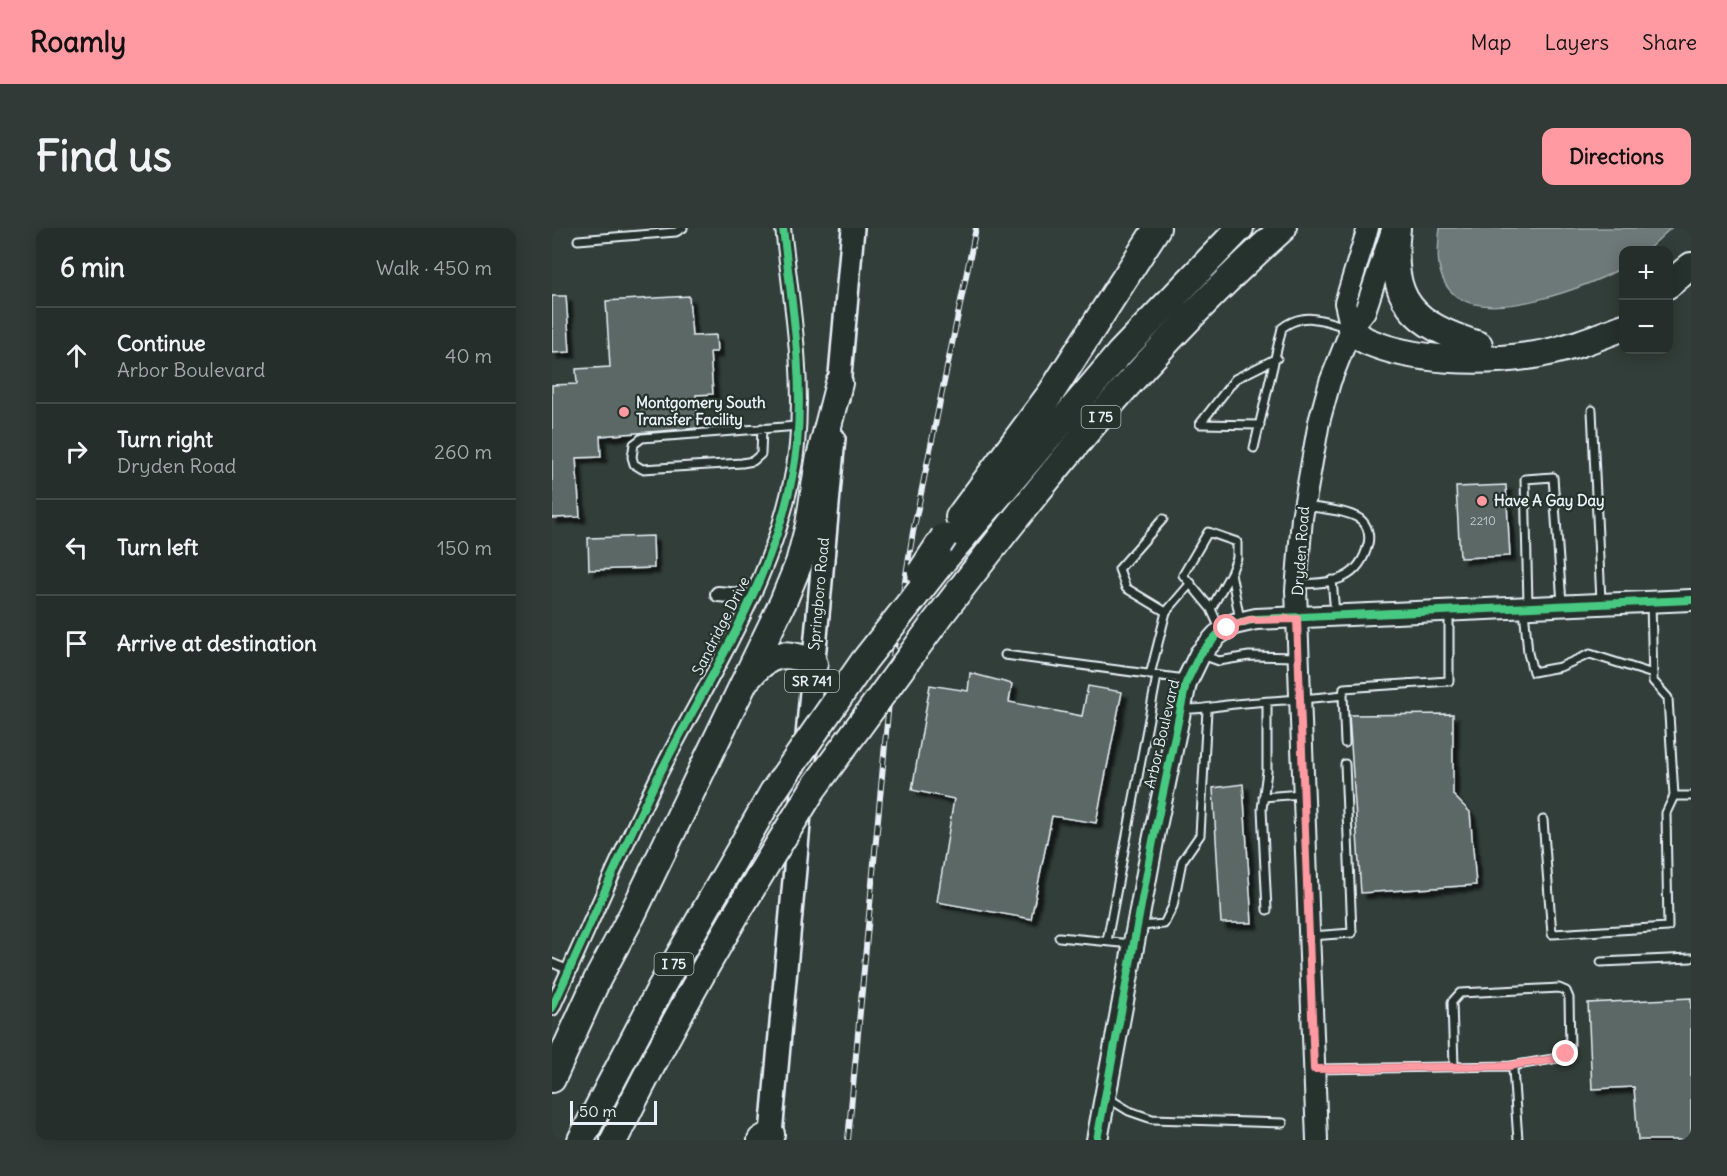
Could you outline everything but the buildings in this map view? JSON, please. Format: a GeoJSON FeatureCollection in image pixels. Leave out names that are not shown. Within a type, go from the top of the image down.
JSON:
{"type":"FeatureCollection","features":[{"type":"Feature","properties":{"kind":"highway"},"geometry":{"type":"LineString","coordinates":[[943,550],[1051,393],[1157,228]]}},
{"type":"Feature","properties":{"kind":"highway","name":"I 75"},"geometry":{"type":"LineString","coordinates":[[581,1140],[660,989],[773,792],[943,550],[1120,352],[1240,228]]}},
{"type":"Feature","properties":{"kind":"highway","name":"I 75"},"geometry":{"type":"LineString","coordinates":[[614,1140],[640,1087],[724,933],[813,789],[936,621],[1008,526],[1165,343],[1283,228]]}},
{"type":"Feature","properties":{"kind":"highway"},"geometry":{"type":"LineString","coordinates":[[1395,228],[1395,262],[1404,297],[1419,318],[1436,330],[1479,345]]}},
{"type":"Feature","properties":{"kind":"highway"},"geometry":{"type":"LineString","coordinates":[[1673,281],[1691,266]]}},
{"type":"Feature","properties":{"kind":"highway"},"geometry":{"type":"LineString","coordinates":[[1669,300],[1691,284]]}},
{"type":"Feature","properties":{"kind":"highway"},"geometry":{"type":"LineString","coordinates":[[1351,328],[1371,329],[1422,344],[1510,345],[1593,325],[1619,314]]}},
{"type":"Feature","properties":{"kind":"highway"},"geometry":{"type":"LineString","coordinates":[[1351,328],[1368,342],[1417,354],[1451,359],[1528,356],[1558,350],[1619,328]]}},
{"type":"Feature","properties":{"kind":"highway"},"geometry":{"type":"LineString","coordinates":[[552,1079],[597,980],[632,915],[799,563],[809,525],[819,461],[839,383]]}},
{"type":"Feature","properties":{"kind":"highway"},"geometry":{"type":"LineString","coordinates":[[742,686],[759,665],[776,656],[786,654],[799,656],[814,664]]}},
{"type":"Feature","properties":{"kind":"main road","name":"Springboro Road"},"geometry":{"type":"LineString","coordinates":[[768,1138],[853,228]]}},
{"type":"Feature","properties":{"kind":"main road"},"geometry":{"type":"LineString","coordinates":[[1351,328],[1345,303],[1368,228]]}},
{"type":"Feature","properties":{"kind":"main road","name":"Dryden Road"},"geometry":{"type":"LineString","coordinates":[[1317,1140],[1302,794],[1297,584],[1304,506],[1319,422],[1330,382],[1351,328],[1365,311],[1395,228]]}},
{"type":"Feature","properties":{"kind":"main road","name":"Arbor Boulevard"},"geometry":{"type":"LineString","coordinates":[[1097,1140],[1188,680],[1200,654],[1222,632],[1241,622],[1256,619],[1651,602],[1690,604]]}},
{"type":"Feature","properties":{"kind":"street","name":"Sandridge Drive"},"geometry":{"type":"LineString","coordinates":[[552,1008],[656,782],[752,597],[774,544],[786,506],[798,426],[796,333],[783,228]]}},
{"type":"Feature","properties":{"kind":"street"},"geometry":{"type":"LineString","coordinates":[[718,594],[752,597]]}},
{"type":"Feature","properties":{"kind":"lane"},"geometry":{"type":"LineString","coordinates":[[578,240],[676,232],[683,228]]}},
{"type":"Feature","properties":{"kind":"lane"},"geometry":{"type":"LineString","coordinates":[[1254,448],[1277,358],[1282,328],[1291,321],[1312,317],[1351,328]]}},
{"type":"Feature","properties":{"kind":"lane"},"geometry":{"type":"LineString","coordinates":[[1260,425],[1200,424],[1235,379],[1277,358]]}},
{"type":"Feature","properties":{"kind":"lane"},"geometry":{"type":"LineString","coordinates":[[1592,410],[1602,604]]}},
{"type":"Feature","properties":{"kind":"lane"},"geometry":{"type":"LineString","coordinates":[[762,428],[761,454],[753,460],[742,463],[642,469],[634,464],[632,457],[634,444],[642,438],[762,428],[798,426]]}},
{"type":"Feature","properties":{"kind":"lane"},"geometry":{"type":"LineString","coordinates":[[1562,606],[1553,477],[1525,479],[1526,607],[1528,654],[1533,672],[1560,667],[1590,654],[1653,674]]}},
{"type":"Feature","properties":{"kind":"lane"},"geometry":{"type":"LineString","coordinates":[[1297,584],[1332,580],[1356,571],[1363,561],[1369,538],[1367,528],[1360,519],[1332,510],[1304,506]]}},
{"type":"Feature","properties":{"kind":"lane"},"geometry":{"type":"LineString","coordinates":[[1163,519],[1119,569],[1126,588],[1166,612]]}},
{"type":"Feature","properties":{"kind":"lane"},"geometry":{"type":"LineString","coordinates":[[1211,609],[1238,558],[1237,542],[1208,532],[1183,575],[1211,609],[1222,632]]}},
{"type":"Feature","properties":{"kind":"lane"},"geometry":{"type":"LineString","coordinates":[[1231,573],[1241,622]]}},
{"type":"Feature","properties":{"kind":"lane"},"geometry":{"type":"LineString","coordinates":[[1332,580],[1335,616]]}},
{"type":"Feature","properties":{"kind":"lane"},"geometry":{"type":"LineString","coordinates":[[1107,941],[1166,612],[1191,583]]}},
{"type":"Feature","properties":{"kind":"lane"},"geometry":{"type":"LineString","coordinates":[[1543,820],[1552,934],[1668,927],[1665,813],[1674,796],[1668,699],[1653,681],[1651,602]]}},
{"type":"Feature","properties":{"kind":"lane"},"geometry":{"type":"LineString","coordinates":[[1345,743],[1344,688],[1449,681],[1449,611]]}},
{"type":"Feature","properties":{"kind":"lane"},"geometry":{"type":"LineString","coordinates":[[1200,654],[1219,661],[1249,656],[1299,657]]}},
{"type":"Feature","properties":{"kind":"lane"},"geometry":{"type":"LineString","coordinates":[[1005,655],[1188,680]]}},
{"type":"Feature","properties":{"kind":"lane"},"geometry":{"type":"LineString","coordinates":[[1181,709],[1207,710],[1226,705],[1301,701],[1343,695]]}},
{"type":"Feature","properties":{"kind":"lane"},"geometry":{"type":"LineString","coordinates":[[1267,702],[1267,771],[1263,797],[1267,910]]}},
{"type":"Feature","properties":{"kind":"lane"},"geometry":{"type":"LineString","coordinates":[[1059,937],[1107,941],[1136,935],[1164,924],[1173,906],[1182,861],[1200,835],[1207,710]]}},
{"type":"Feature","properties":{"kind":"lane"},"geometry":{"type":"LineString","coordinates":[[1308,936],[1352,933],[1345,764]]}},
{"type":"Feature","properties":{"kind":"lane"},"geometry":{"type":"LineString","coordinates":[[1263,797],[1302,794]]}},
{"type":"Feature","properties":{"kind":"lane"},"geometry":{"type":"LineString","coordinates":[[1674,796],[1691,796]]}},
{"type":"Feature","properties":{"kind":"lane"},"geometry":{"type":"LineString","coordinates":[[1601,962],[1691,958]]}},
{"type":"Feature","properties":{"kind":"lane"},"geometry":{"type":"LineString","coordinates":[[552,963],[569,970]]}},
{"type":"Feature","properties":{"kind":"lane"},"geometry":{"type":"LineString","coordinates":[[1314,1069],[1454,1067],[1510,1066],[1533,1060],[1559,1058],[1570,1048],[1569,998],[1566,991],[1559,988],[1460,993],[1452,1002],[1454,1067]]}},
{"type":"Feature","properties":{"kind":"lane"},"geometry":{"type":"LineString","coordinates":[[1510,1066],[1513,1069],[1518,1140]]}},
{"type":"Feature","properties":{"kind":"lane"},"geometry":{"type":"LineString","coordinates":[[1106,1097],[1129,1112],[1152,1119],[1283,1123]]}},
{"type":"Feature","properties":{"kind":"shaded area"},"geometry":{"type":"Polygon","coordinates":[[[1440,228],[1671,228],[1651,246],[1619,246],[1619,269],[1588,284],[1540,299],[1492,306],[1472,303],[1456,296],[1449,289],[1441,274],[1438,246],[1440,228]]]}},
{"type":"Feature","properties":{"kind":"railway"},"geometry":{"type":"LineString","coordinates":[[848,1140],[894,648],[913,532],[976,228]]}},
{"type":"Feature","properties":{"kind":"cycle path"},"geometry":{"type":"LineString","coordinates":[[552,1008],[656,781],[742,618],[777,534],[789,490],[797,445],[799,417],[796,336],[783,228]]}},
{"type":"Feature","properties":{"kind":"cycle path"},"geometry":{"type":"LineString","coordinates":[[1097,1140],[1153,841],[1186,683],[1200,654],[1217,635],[1234,624],[1256,619],[1691,600]]}},
{"type":"Feature","properties":{"kind":"place","name":"Montgomery South Transfer Facility"},"geometry":{"type":"Point","coordinates":[624,412]}},
{"type":"Feature","properties":{"kind":"place","name":"Have A Gay Day"},"geometry":{"type":"Point","coordinates":[1482,501]}},
{"type":"Feature","properties":{"kind":"route"},"geometry":{"type":"LineString","coordinates":[[1227,628],[1256,619],[1297,619],[1314,1069],[1383,1070],[1510,1066],[1533,1060],[1559,1058],[1566,1054]]}}]}
